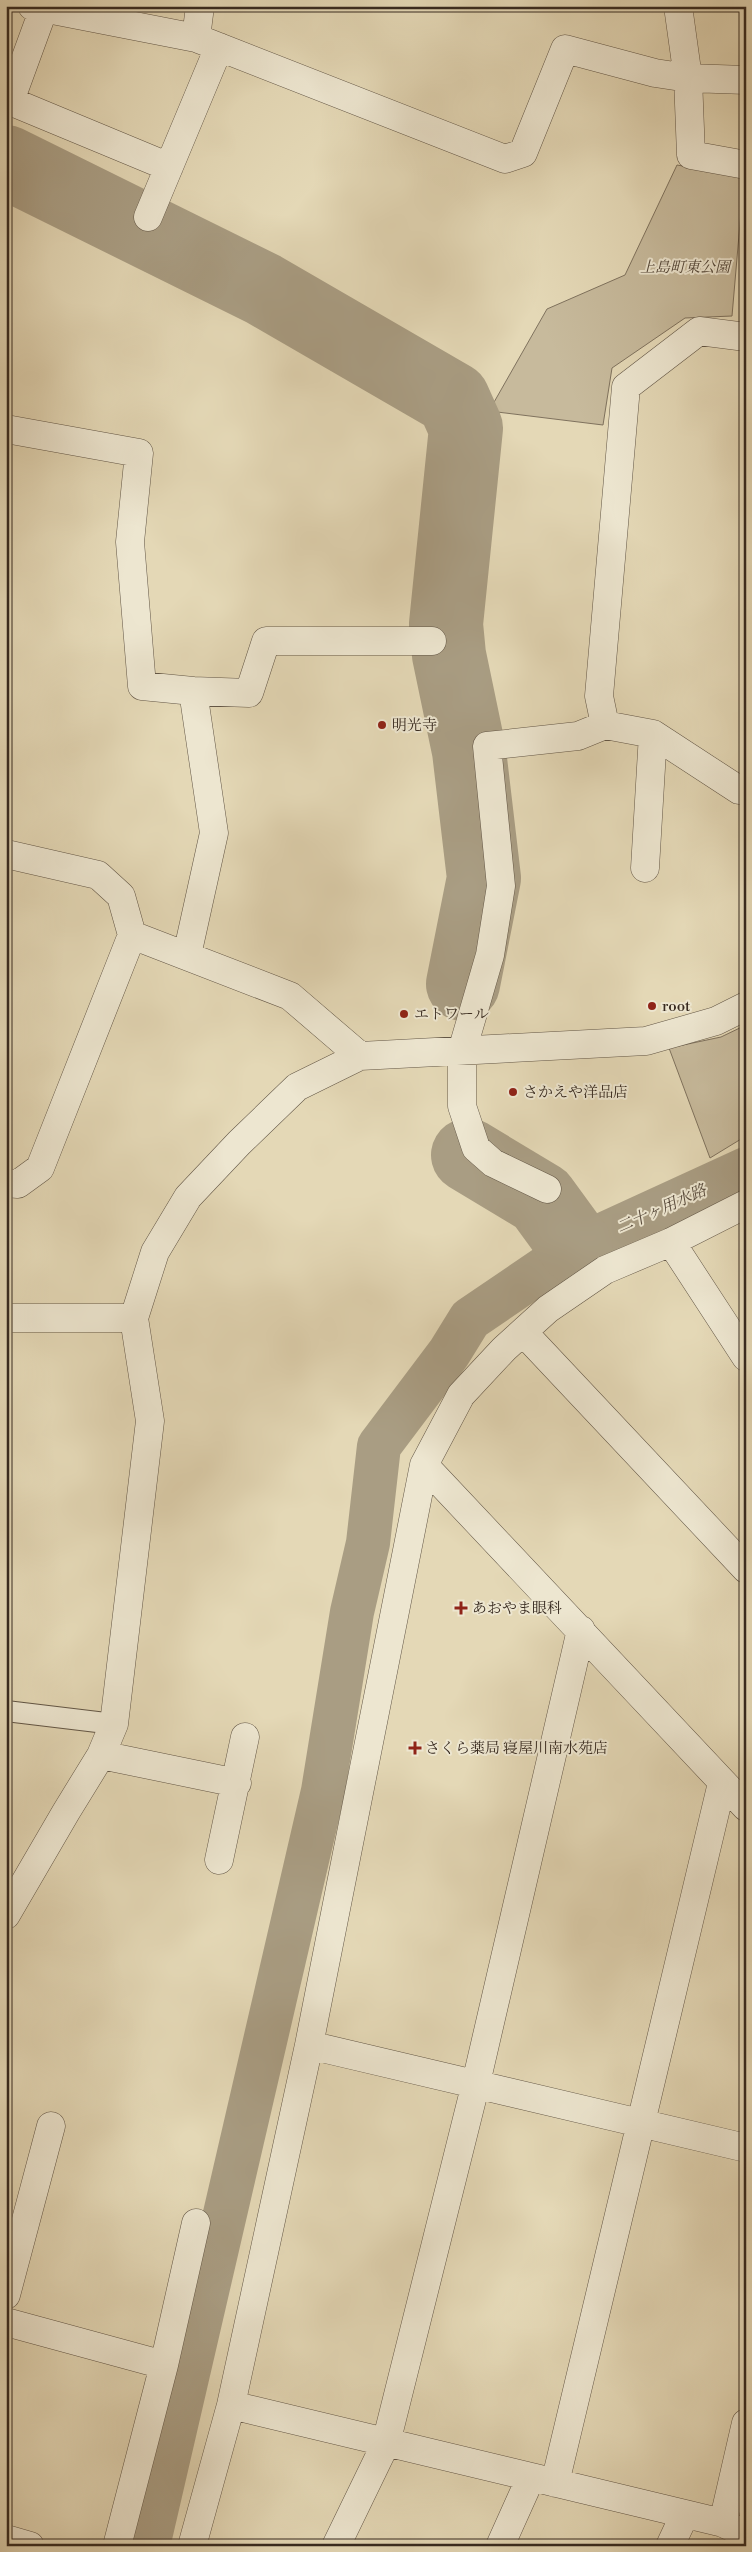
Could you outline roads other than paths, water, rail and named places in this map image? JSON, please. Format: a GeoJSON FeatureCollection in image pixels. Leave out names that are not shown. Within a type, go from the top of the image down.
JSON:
{"type":"FeatureCollection","features":[{"type":"Feature","properties":{"kind":"street"},"geometry":{"type":"LineString","coordinates":[[148,217],[169,167],[208,42],[200,6]]}},
{"type":"Feature","properties":{"kind":"street"},"geometry":{"type":"LineString","coordinates":[[678,6],[688,78],[691,155],[746,165]]}},
{"type":"Feature","properties":{"kind":"street"},"geometry":{"type":"LineString","coordinates":[[169,167],[10,101],[38,7],[208,42],[505,159],[523,154],[565,49],[655,73],[688,78],[746,80]]}},
{"type":"Feature","properties":{"kind":"street"},"geometry":{"type":"LineString","coordinates":[[605,725],[599,696],[626,387],[699,331],[746,337]]}},
{"type":"Feature","properties":{"kind":"street"},"geometry":{"type":"LineString","coordinates":[[6,428],[139,453],[130,542],[142,686],[193,691],[249,693],[266,641],[432,641]]}},
{"type":"Feature","properties":{"kind":"street"},"geometry":{"type":"LineString","coordinates":[[187,956],[214,833],[193,691]]}},
{"type":"Feature","properties":{"kind":"street"},"geometry":{"type":"LineString","coordinates":[[547,1189],[493,1164],[476,1148],[462,1106],[462,1051],[490,955],[501,886],[487,746],[578,736],[605,725],[653,734],[739,790],[746,791]]}},
{"type":"Feature","properties":{"kind":"street"},"geometry":{"type":"LineString","coordinates":[[645,868],[653,734]]}},
{"type":"Feature","properties":{"kind":"street"},"geometry":{"type":"LineString","coordinates":[[6,854],[98,875],[121,896],[132,935],[40,1168],[18,1184],[6,1183]]}},
{"type":"Feature","properties":{"kind":"street"},"geometry":{"type":"LineString","coordinates":[[132,935],[290,996],[360,1056]]}},
{"type":"Feature","properties":{"kind":"street"},"geometry":{"type":"LineString","coordinates":[[6,1915],[101,1756],[114,1724],[150,1421],[134,1318],[155,1252],[188,1197],[239,1143],[298,1087],[360,1056],[646,1041],[716,1021],[746,1006]]}},
{"type":"Feature","properties":{"kind":"street"},"geometry":{"type":"LineString","coordinates":[[192,2546],[231,2405],[310,2045],[424,1465],[461,1395],[548,1309],[605,1270],[671,1242],[746,1204]]}},
{"type":"Feature","properties":{"kind":"street"},"geometry":{"type":"LineString","coordinates":[[671,1242],[746,1357]]}},
{"type":"Feature","properties":{"kind":"street"},"geometry":{"type":"LineString","coordinates":[[6,1318],[134,1318]]}},
{"type":"Feature","properties":{"kind":"street"},"geometry":{"type":"LineString","coordinates":[[523,1332],[746,1569]]}},
{"type":"Feature","properties":{"kind":"street"},"geometry":{"type":"LineString","coordinates":[[424,1465],[746,1807]]}},
{"type":"Feature","properties":{"kind":"street"},"geometry":{"type":"LineString","coordinates":[[336,2546],[386,2442],[476,2084],[581,1630]]}},
{"type":"Feature","properties":{"kind":"street"},"geometry":{"type":"LineString","coordinates":[[219,1860],[237,1783],[245,1737]]}},
{"type":"Feature","properties":{"kind":"street"},"geometry":{"type":"LineString","coordinates":[[101,1756],[237,1783]]}},
{"type":"Feature","properties":{"kind":"street"},"geometry":{"type":"LineString","coordinates":[[500,2546],[543,2480],[641,2124],[722,1783]]}},
{"type":"Feature","properties":{"kind":"street"},"geometry":{"type":"LineString","coordinates":[[310,2045],[746,2148]]}},
{"type":"Feature","properties":{"kind":"street"},"geometry":{"type":"LineString","coordinates":[[6,2295],[51,2126]]}},
{"type":"Feature","properties":{"kind":"street"},"geometry":{"type":"LineString","coordinates":[[117,2546],[164,2364],[196,2223]]}},
{"type":"Feature","properties":{"kind":"street"},"geometry":{"type":"LineString","coordinates":[[6,2322],[164,2364]]}},
{"type":"Feature","properties":{"kind":"street"},"geometry":{"type":"LineString","coordinates":[[231,2405],[685,2514],[734,2529],[746,2423]]}},
{"type":"Feature","properties":{"kind":"street"},"geometry":{"type":"LineString","coordinates":[[670,2546],[685,2514]]}},
{"type":"Feature","properties":{"kind":"street"},"geometry":{"type":"LineString","coordinates":[[6,2539],[30,2546]]}},
{"type":"Feature","properties":{"kind":"lane"},"geometry":{"type":"LineString","coordinates":[[6,1710],[114,1724]]}},
{"type":"Feature","properties":{"kind":"waterway"},"geometry":{"type":"LineString","coordinates":[[6,162],[263,289],[453,399],[466,428],[446,624],[449,655],[469,751],[484,878],[463,984]]}},
{"type":"Feature","properties":{"kind":"waterway"},"geometry":{"type":"LineString","coordinates":[[468,1155],[541,1199],[576,1247]]}},
{"type":"Feature","properties":{"kind":"waterway","name":"二十ヶ用水路"},"geometry":{"type":"LineString","coordinates":[[148,2546],[323,1791],[352,1612],[368,1543],[379,1446],[449,1353],[470,1319],[576,1247],[746,1169]]}},
{"type":"Feature","properties":{"kind":"place","name":"明光寺"},"geometry":{"type":"Point","coordinates":[382,725]}},
{"type":"Feature","properties":{"kind":"place","name":"root"},"geometry":{"type":"Point","coordinates":[652,1006]}},
{"type":"Feature","properties":{"kind":"place","name":"エトワール"},"geometry":{"type":"Point","coordinates":[404,1014]}},
{"type":"Feature","properties":{"kind":"place","name":"さかえや洋品店"},"geometry":{"type":"Point","coordinates":[513,1092]}},
{"type":"Feature","properties":{"kind":"place","name":"あおやま眼科"},"geometry":{"type":"Point","coordinates":[461,1608]}},
{"type":"Feature","properties":{"kind":"place","name":"さくら薬局 寝屋川南水苑店"},"geometry":{"type":"Point","coordinates":[415,1748]}},
{"type":"Feature","properties":{"kind":"park label","name":"上島町東公園"},"geometry":{"type":"Point","coordinates":[685,267]}}]}
